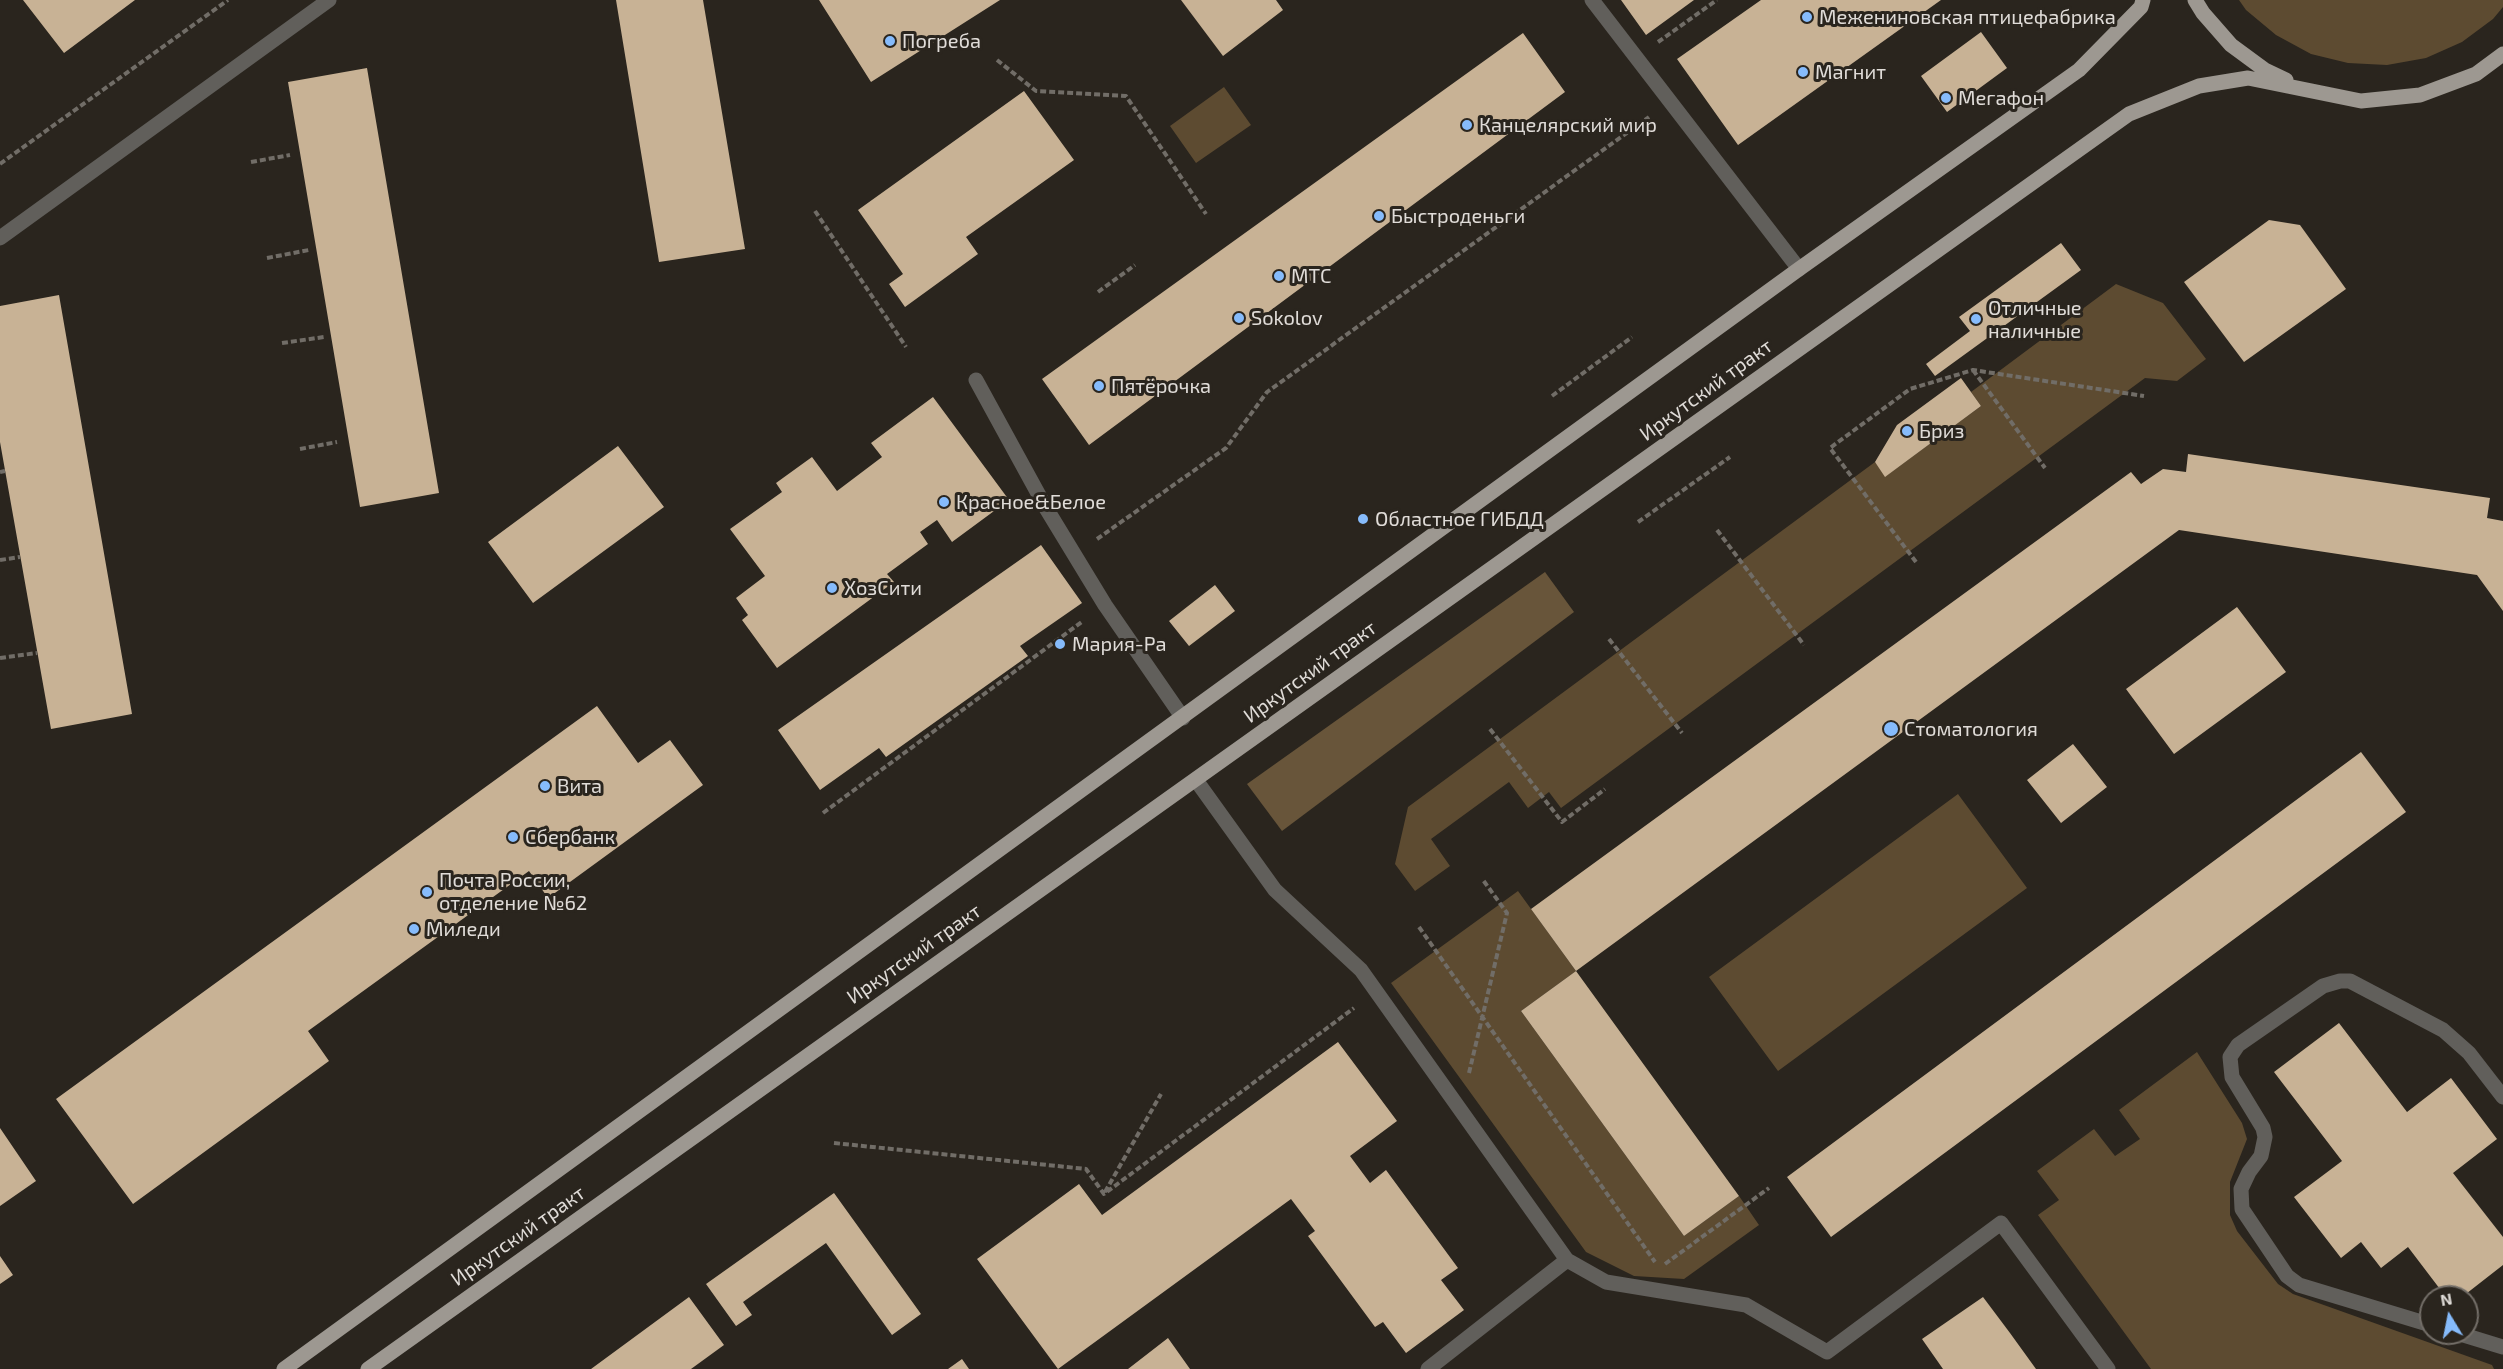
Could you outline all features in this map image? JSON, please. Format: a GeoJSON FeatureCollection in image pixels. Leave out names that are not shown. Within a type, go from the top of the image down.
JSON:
{"type":"FeatureCollection","features":[{"type":"Feature","properties":{"kind":"main road","name":"Иркутский тракт"},"geometry":{"type":"LineString","coordinates":[[284,1369],[1799,269],[2079,70],[2141,7],[2143,0]]}},
{"type":"Feature","properties":{"kind":"main road","name":"Иркутский тракт"},"geometry":{"type":"LineString","coordinates":[[2195,0],[2203,13],[2231,45],[2265,70],[2303,88]]}},
{"type":"Feature","properties":{"kind":"main road","name":"Иркутский тракт"},"geometry":{"type":"LineString","coordinates":[[368,1369],[2129,114],[2199,86],[2248,78],[2361,101],[2420,95],[2476,74],[2503,54]]}},
{"type":"Feature","properties":{"kind":"lane"},"geometry":{"type":"LineString","coordinates":[[0,238],[329,0]]}},
{"type":"Feature","properties":{"kind":"lane"},"geometry":{"type":"LineString","coordinates":[[1592,0],[1799,269]]}},
{"type":"Feature","properties":{"kind":"lane"},"geometry":{"type":"LineString","coordinates":[[975,380],[1105,605],[1183,718]]}},
{"type":"Feature","properties":{"kind":"lane"},"geometry":{"type":"LineString","coordinates":[[1196,780],[1275,891],[1360,970],[1567,1260],[1606,1282],[1746,1305],[1827,1352],[2001,1223],[2108,1369]]}},
{"type":"Feature","properties":{"kind":"lane"},"geometry":{"type":"LineString","coordinates":[[2419,1321],[2299,1285],[2288,1276],[2242,1209],[2241,1189],[2249,1172],[2261,1156],[2265,1137],[2263,1128],[2232,1077],[2230,1057],[2238,1045],[2323,986],[2340,981],[2350,981],[2443,1030],[2469,1053],[2503,1097]]}},
{"type":"Feature","properties":{"kind":"lane"},"geometry":{"type":"LineString","coordinates":[[1428,1369],[1567,1260]]}},
{"type":"Feature","properties":{"kind":"lane"},"geometry":{"type":"LineString","coordinates":[[2479,1340],[2503,1347]]}},
{"type":"Feature","properties":{"kind":"path"},"geometry":{"type":"LineString","coordinates":[[0,164],[228,0]]}},
{"type":"Feature","properties":{"kind":"path"},"geometry":{"type":"LineString","coordinates":[[1635,57],[1717,0]]}},
{"type":"Feature","properties":{"kind":"path"},"geometry":{"type":"LineString","coordinates":[[997,60],[1036,91],[1126,96],[1206,214]]}},
{"type":"Feature","properties":{"kind":"path"},"geometry":{"type":"LineString","coordinates":[[1075,555],[1226,447],[1267,392],[1670,102]]}},
{"type":"Feature","properties":{"kind":"path"},"geometry":{"type":"LineString","coordinates":[[251,162],[290,155]]}},
{"type":"Feature","properties":{"kind":"path"},"geometry":{"type":"LineString","coordinates":[[815,211],[906,347]]}},
{"type":"Feature","properties":{"kind":"path"},"geometry":{"type":"LineString","coordinates":[[267,258],[309,250]]}},
{"type":"Feature","properties":{"kind":"path"},"geometry":{"type":"LineString","coordinates":[[1098,292],[1135,265]]}},
{"type":"Feature","properties":{"kind":"path"},"geometry":{"type":"LineString","coordinates":[[282,343],[324,337]]}},
{"type":"Feature","properties":{"kind":"path"},"geometry":{"type":"LineString","coordinates":[[1552,396],[1632,337]]}},
{"type":"Feature","properties":{"kind":"path"},"geometry":{"type":"LineString","coordinates":[[1973,370],[2045,468]]}},
{"type":"Feature","properties":{"kind":"path"},"geometry":{"type":"LineString","coordinates":[[1916,562],[1830,448],[1910,389],[1973,370],[2144,396]]}},
{"type":"Feature","properties":{"kind":"path"},"geometry":{"type":"LineString","coordinates":[[300,449],[337,442]]}},
{"type":"Feature","properties":{"kind":"path"},"geometry":{"type":"LineString","coordinates":[[1638,522],[1730,457]]}},
{"type":"Feature","properties":{"kind":"path"},"geometry":{"type":"LineString","coordinates":[[1717,530],[1804,645]]}},
{"type":"Feature","properties":{"kind":"path"},"geometry":{"type":"LineString","coordinates":[[0,560],[20,557]]}},
{"type":"Feature","properties":{"kind":"path"},"geometry":{"type":"LineString","coordinates":[[823,813],[1105,605]]}},
{"type":"Feature","properties":{"kind":"path"},"geometry":{"type":"LineString","coordinates":[[1609,639],[1682,733]]}},
{"type":"Feature","properties":{"kind":"path"},"geometry":{"type":"LineString","coordinates":[[0,658],[37,653]]}},
{"type":"Feature","properties":{"kind":"path"},"geometry":{"type":"LineString","coordinates":[[1490,729],[1562,822],[1605,789]]}},
{"type":"Feature","properties":{"kind":"path"},"geometry":{"type":"LineString","coordinates":[[1461,1110],[1508,913],[1483,880]]}},
{"type":"Feature","properties":{"kind":"path"},"geometry":{"type":"LineString","coordinates":[[1419,927],[1659,1268],[1769,1188]]}},
{"type":"Feature","properties":{"kind":"path"},"geometry":{"type":"LineString","coordinates":[[1104,1194],[1376,992]]}},
{"type":"Feature","properties":{"kind":"path"},"geometry":{"type":"LineString","coordinates":[[1104,1194],[1161,1094]]}},
{"type":"Feature","properties":{"kind":"path"},"geometry":{"type":"LineString","coordinates":[[834,1143],[1086,1169],[1104,1194]]}},
{"type":"Feature","properties":{"kind":"shaded area"},"geometry":{"type":"Polygon","coordinates":[[[2239,0],[2503,0],[2503,7],[2493,19],[2462,42],[2426,58],[2387,65],[2348,63],[2311,54],[2276,35],[2246,10],[2239,0]]]}},
{"type":"Feature","properties":{"kind":"shaded area"},"geometry":{"type":"Polygon","coordinates":[[[1224,87],[1251,125],[1196,163],[1170,126],[1224,87]]]}},
{"type":"Feature","properties":{"kind":"shaded area"},"geometry":{"type":"Polygon","coordinates":[[[2116,284],[2163,303],[2206,359],[2177,381],[2145,378],[1561,808],[1549,792],[1528,808],[1509,782],[1431,839],[1450,866],[1415,891],[1395,864],[1408,807],[1875,462],[1886,476],[1981,406],[1971,392],[2116,284]]]}},
{"type":"Feature","properties":{"kind":"shaded area"},"geometry":{"type":"Polygon","coordinates":[[[1545,572],[1574,612],[1282,831],[1247,784],[1545,572]]]}},
{"type":"Feature","properties":{"kind":"shaded area"},"geometry":{"type":"Polygon","coordinates":[[[1958,794],[2027,888],[1778,1071],[1709,977],[1958,794]]]}},
{"type":"Feature","properties":{"kind":"shaded area"},"geometry":{"type":"Polygon","coordinates":[[[1518,891],[1576,971],[1521,1011],[1684,1236],[1739,1196],[1759,1225],[1684,1279],[1634,1276],[1586,1252],[1391,983],[1518,891]]]}},
{"type":"Feature","properties":{"kind":"shaded area"},"geometry":{"type":"Polygon","coordinates":[[[2197,1052],[2242,1123],[2247,1139],[2230,1182],[2230,1215],[2237,1231],[2278,1284],[2293,1294],[2419,1339],[2419,1345],[2436,1345],[2492,1365],[2494,1369],[2151,1369],[2038,1215],[2059,1200],[2037,1171],[2094,1129],[2115,1156],[2140,1139],[2119,1110],[2197,1052]]]}},
{"type":"Feature","properties":{"kind":"building"},"geometry":{"type":"Polygon","coordinates":[[[23,0],[135,0],[64,53],[23,0]]]}},
{"type":"Feature","properties":{"kind":"building"},"geometry":{"type":"Polygon","coordinates":[[[616,0],[703,0],[745,249],[659,262],[616,0]]]}},
{"type":"Feature","properties":{"kind":"building","name":"Погреба"},"geometry":{"type":"Polygon","coordinates":[[[819,0],[1000,0],[871,82],[819,0]]]}},
{"type":"Feature","properties":{"kind":"building"},"geometry":{"type":"Polygon","coordinates":[[[1181,0],[1276,0],[1283,10],[1223,56],[1181,0]]]}},
{"type":"Feature","properties":{"kind":"building"},"geometry":{"type":"Polygon","coordinates":[[[1621,0],[1694,0],[1646,35],[1621,0]]]}},
{"type":"Feature","properties":{"kind":"building"},"geometry":{"type":"Polygon","coordinates":[[[1761,0],[1941,0],[1738,145],[1677,59],[1761,0]]]}},
{"type":"Feature","properties":{"kind":"building"},"geometry":{"type":"Polygon","coordinates":[[[1981,32],[2007,68],[1947,112],[1921,76],[1981,32]]]}},
{"type":"Feature","properties":{"kind":"building"},"geometry":{"type":"Polygon","coordinates":[[[1523,33],[1565,92],[1089,445],[1042,379],[1523,33]]]}},
{"type":"Feature","properties":{"kind":"building"},"geometry":{"type":"Polygon","coordinates":[[[367,68],[439,493],[360,507],[288,82],[367,68]]]}},
{"type":"Feature","properties":{"kind":"building"},"geometry":{"type":"Polygon","coordinates":[[[1024,91],[1074,160],[966,237],[978,254],[905,307],[889,284],[903,274],[858,210],[1024,91]]]}},
{"type":"Feature","properties":{"kind":"building"},"geometry":{"type":"Polygon","coordinates":[[[2269,220],[2300,225],[2346,289],[2244,362],[2184,282],[2269,220]]]}},
{"type":"Feature","properties":{"kind":"building"},"geometry":{"type":"Polygon","coordinates":[[[2061,243],[2081,270],[1935,376],[1926,364],[1970,331],[1959,317],[2061,243]]]}},
{"type":"Feature","properties":{"kind":"building"},"geometry":{"type":"Polygon","coordinates":[[[59,295],[132,714],[51,729],[0,442],[0,306],[59,295]]]}},
{"type":"Feature","properties":{"kind":"building"},"geometry":{"type":"Polygon","coordinates":[[[1961,378],[1981,406],[1885,477],[1875,462],[1897,425],[1961,378]]]}},
{"type":"Feature","properties":{"kind":"building"},"geometry":{"type":"Polygon","coordinates":[[[933,397],[1009,500],[952,542],[937,520],[920,532],[928,544],[887,574],[894,582],[777,668],[742,620],[748,615],[736,598],[765,576],[730,529],[782,492],[776,483],[812,457],[837,491],[882,457],[871,443],[933,397]]]}},
{"type":"Feature","properties":{"kind":"building"},"geometry":{"type":"Polygon","coordinates":[[[618,446],[664,507],[533,603],[488,542],[618,446]]]}},
{"type":"Feature","properties":{"kind":"building"},"geometry":{"type":"Polygon","coordinates":[[[2188,454],[2490,498],[2487,518],[2503,521],[2503,611],[2477,575],[2179,530],[1576,971],[1531,909],[2131,472],[2141,484],[2163,469],[2186,472],[2188,454]]]}},
{"type":"Feature","properties":{"kind":"building"},"geometry":{"type":"Polygon","coordinates":[[[1041,545],[1082,603],[1020,646],[1028,656],[886,757],[879,748],[820,790],[778,730],[1041,545]]]}},
{"type":"Feature","properties":{"kind":"building"},"geometry":{"type":"Polygon","coordinates":[[[1215,585],[1235,611],[1189,646],[1169,621],[1215,585]]]}},
{"type":"Feature","properties":{"kind":"building"},"geometry":{"type":"Polygon","coordinates":[[[2237,607],[2286,672],[2174,754],[2126,689],[2237,607]]]}},
{"type":"Feature","properties":{"kind":"building"},"geometry":{"type":"Polygon","coordinates":[[[597,706],[638,763],[670,740],[703,785],[548,898],[529,871],[308,1031],[329,1061],[133,1204],[56,1099],[597,706]]]}},
{"type":"Feature","properties":{"kind":"building"},"geometry":{"type":"Polygon","coordinates":[[[2073,744],[2107,787],[2061,823],[2027,780],[2073,744]]]}},
{"type":"Feature","properties":{"kind":"building"},"geometry":{"type":"Polygon","coordinates":[[[2361,752],[2406,812],[1831,1237],[1787,1177],[2361,752]]]}},
{"type":"Feature","properties":{"kind":"building"},"geometry":{"type":"Polygon","coordinates":[[[1576,971],[1739,1196],[1684,1236],[1521,1011],[1576,971]]]}},
{"type":"Feature","properties":{"kind":"building"},"geometry":{"type":"Polygon","coordinates":[[[2339,1023],[2407,1112],[2451,1078],[2497,1139],[2453,1173],[2503,1237],[2503,1265],[2477,1285],[2437,1285],[2408,1247],[2381,1268],[2361,1242],[2341,1258],[2294,1197],[2342,1161],[2274,1072],[2339,1023]]]}},
{"type":"Feature","properties":{"kind":"building"},"geometry":{"type":"Polygon","coordinates":[[[1338,1042],[1397,1121],[1350,1156],[1370,1183],[1386,1170],[1458,1268],[1441,1280],[1464,1310],[1406,1353],[1383,1322],[1375,1327],[1308,1236],[1315,1231],[1291,1199],[1058,1369],[977,1259],[1079,1184],[1102,1215],[1338,1042]]]}},
{"type":"Feature","properties":{"kind":"building"},"geometry":{"type":"Polygon","coordinates":[[[0,1128],[36,1181],[0,1206],[0,1128]]]}},
{"type":"Feature","properties":{"kind":"building"},"geometry":{"type":"Polygon","coordinates":[[[834,1193],[921,1314],[892,1335],[826,1243],[743,1302],[752,1315],[736,1326],[706,1284],[834,1193]]]}},
{"type":"Feature","properties":{"kind":"building"},"geometry":{"type":"Polygon","coordinates":[[[0,1256],[13,1275],[0,1284],[0,1256]]]}},
{"type":"Feature","properties":{"kind":"building"},"geometry":{"type":"Polygon","coordinates":[[[689,1297],[724,1345],[691,1369],[591,1369],[689,1297]]]}},
{"type":"Feature","properties":{"kind":"building"},"geometry":{"type":"Polygon","coordinates":[[[1983,1297],[2036,1369],[1943,1369],[1922,1339],[1983,1297]]]}},
{"type":"Feature","properties":{"kind":"building"},"geometry":{"type":"Polygon","coordinates":[[[1168,1338],[1190,1369],[1128,1369],[1168,1338]]]}},
{"type":"Feature","properties":{"kind":"building"},"geometry":{"type":"Polygon","coordinates":[[[962,1359],[969,1369],[948,1369],[962,1359]]]}},
{"type":"Feature","properties":{"kind":"place","name":"Межениновская птицефабрика"},"geometry":{"type":"Point","coordinates":[1807,17]}},
{"type":"Feature","properties":{"kind":"place","name":"Погреба"},"geometry":{"type":"Point","coordinates":[890,41]}},
{"type":"Feature","properties":{"kind":"place","name":"Магнит"},"geometry":{"type":"Point","coordinates":[1803,72]}},
{"type":"Feature","properties":{"kind":"place","name":"Мегафон"},"geometry":{"type":"Point","coordinates":[1946,98]}},
{"type":"Feature","properties":{"kind":"place","name":"Канцелярский мир"},"geometry":{"type":"Point","coordinates":[1467,125]}},
{"type":"Feature","properties":{"kind":"place","name":"Быстроденьги"},"geometry":{"type":"Point","coordinates":[1379,216]}},
{"type":"Feature","properties":{"kind":"place","name":"МТС"},"geometry":{"type":"Point","coordinates":[1279,276]}},
{"type":"Feature","properties":{"kind":"place","name":"Sokolov"},"geometry":{"type":"Point","coordinates":[1239,318]}},
{"type":"Feature","properties":{"kind":"place","name":"Отличные наличные"},"geometry":{"type":"Point","coordinates":[1976,319]}},
{"type":"Feature","properties":{"kind":"place","name":"Пятёрочка"},"geometry":{"type":"Point","coordinates":[1099,386]}},
{"type":"Feature","properties":{"kind":"place","name":"Бриз"},"geometry":{"type":"Point","coordinates":[1907,431]}},
{"type":"Feature","properties":{"kind":"place","name":"Красное&Белое"},"geometry":{"type":"Point","coordinates":[944,502]}},
{"type":"Feature","properties":{"kind":"place","name":"Областное ГИБДД"},"geometry":{"type":"Point","coordinates":[1363,519]}},
{"type":"Feature","properties":{"kind":"place","name":"ХозСити"},"geometry":{"type":"Point","coordinates":[832,588]}},
{"type":"Feature","properties":{"kind":"place","name":"Мария-Ра"},"geometry":{"type":"Point","coordinates":[1060,644]}},
{"type":"Feature","properties":{"kind":"place","name":"Стоматология"},"geometry":{"type":"Point","coordinates":[1891,729]}},
{"type":"Feature","properties":{"kind":"place","name":"Вита"},"geometry":{"type":"Point","coordinates":[545,786]}},
{"type":"Feature","properties":{"kind":"place","name":"Сбербанк"},"geometry":{"type":"Point","coordinates":[513,837]}},
{"type":"Feature","properties":{"kind":"place","name":"Почта России, отделение №62"},"geometry":{"type":"Point","coordinates":[427,892]}},
{"type":"Feature","properties":{"kind":"place","name":"Миледи"},"geometry":{"type":"Point","coordinates":[414,929]}}]}
